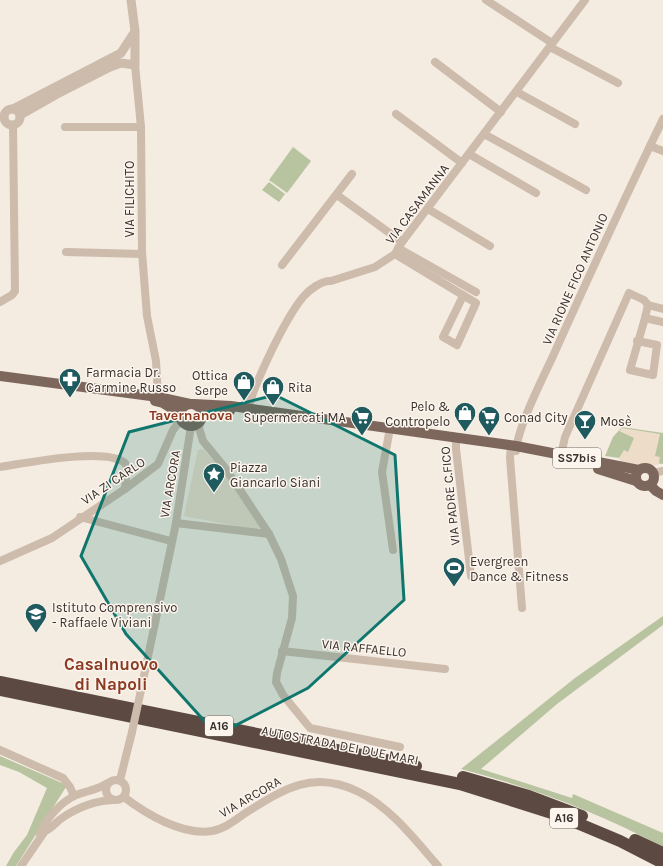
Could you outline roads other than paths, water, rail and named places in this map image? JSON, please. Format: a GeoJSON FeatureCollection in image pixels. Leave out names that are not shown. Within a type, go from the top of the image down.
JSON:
{"type":"FeatureCollection","features":[{"type":"Feature","properties":{"kind":"highway","name":"AUTOSTRADA DEI DUE MARI"},"geometry":{"type":"LineString","coordinates":[[0,682],[464,781],[561,807],[624,834],[663,853]]}},
{"type":"Feature","properties":{"kind":"highway","name":"AUTOSTRADA DEI DUE MARI"},"geometry":{"type":"LineString","coordinates":[[0,690],[433,774]]}},
{"type":"Feature","properties":{"kind":"highway","name":"AUTOSTRADA DEI DUE MARI"},"geometry":{"type":"LineString","coordinates":[[464,781],[558,815],[620,841],[663,863]]}},
{"type":"Feature","properties":{"kind":"main road","name":"SS7bis"},"geometry":{"type":"LineString","coordinates":[[0,376],[192,404],[213,404],[247,411],[561,455],[639,470],[646,468],[653,473]]}},
{"type":"Feature","properties":{"kind":"main road","name":"SS7bis"},"geometry":{"type":"LineString","coordinates":[[0,382],[157,399]]}},
{"type":"Feature","properties":{"kind":"main road"},"geometry":{"type":"LineString","coordinates":[[157,399],[180,416],[185,424],[191,426]]}},
{"type":"Feature","properties":{"kind":"main road"},"geometry":{"type":"LineString","coordinates":[[180,416],[183,406],[192,404],[201,411],[201,418]]}},
{"type":"Feature","properties":{"kind":"main road","name":"SS7bis"},"geometry":{"type":"LineString","coordinates":[[191,426],[197,424],[201,418],[223,410],[247,411]]}},
{"type":"Feature","properties":{"kind":"main road","name":"SS7bis"},"geometry":{"type":"LineString","coordinates":[[513,448],[615,473],[636,481],[642,486],[650,485],[663,495]]}},
{"type":"Feature","properties":{"kind":"main road"},"geometry":{"type":"LineString","coordinates":[[636,481],[636,475],[639,470]]}},
{"type":"Feature","properties":{"kind":"main road"},"geometry":{"type":"LineString","coordinates":[[650,485],[654,478],[653,473]]}},
{"type":"Feature","properties":{"kind":"street","name":"VIA FILICHITO"},"geometry":{"type":"LineString","coordinates":[[131,0],[135,31],[134,65],[141,127],[142,254],[147,316],[156,361],[157,399]]}},
{"type":"Feature","properties":{"kind":"street"},"geometry":{"type":"LineString","coordinates":[[486,0],[551,45],[618,84]]}},
{"type":"Feature","properties":{"kind":"street","name":"VIA CASAMANNA"},"geometry":{"type":"LineString","coordinates":[[247,411],[276,344],[304,295],[326,280],[331,281],[375,267],[398,248],[585,0]]}},
{"type":"Feature","properties":{"kind":"street"},"geometry":{"type":"LineString","coordinates":[[0,302],[12,295],[15,291],[5,112],[120,53],[135,31]]}},
{"type":"Feature","properties":{"kind":"street"},"geometry":{"type":"LineString","coordinates":[[435,62],[501,112]]}},
{"type":"Feature","properties":{"kind":"street"},"geometry":{"type":"LineString","coordinates":[[6,122],[17,123],[20,116],[57,94],[110,67],[121,63],[134,65]]}},
{"type":"Feature","properties":{"kind":"street"},"geometry":{"type":"LineString","coordinates":[[516,92],[575,124]]}},
{"type":"Feature","properties":{"kind":"street"},"geometry":{"type":"LineString","coordinates":[[0,110],[12,109],[18,111],[20,116]]}},
{"type":"Feature","properties":{"kind":"street"},"geometry":{"type":"LineString","coordinates":[[396,114],[462,163]]}},
{"type":"Feature","properties":{"kind":"street","name":"VIA RIONE FICO ANTONIO"},"geometry":{"type":"LineString","coordinates":[[513,448],[588,278],[663,119]]}},
{"type":"Feature","properties":{"kind":"street"},"geometry":{"type":"LineString","coordinates":[[65,127],[141,127]]}},
{"type":"Feature","properties":{"kind":"street"},"geometry":{"type":"LineString","coordinates":[[484,134],[586,190]]}},
{"type":"Feature","properties":{"kind":"street"},"geometry":{"type":"LineString","coordinates":[[650,146],[663,151]]}},
{"type":"Feature","properties":{"kind":"street"},"geometry":{"type":"LineString","coordinates":[[470,154],[536,193]]}},
{"type":"Feature","properties":{"kind":"street"},"geometry":{"type":"LineString","coordinates":[[282,265],[337,196],[352,174]]}},
{"type":"Feature","properties":{"kind":"street"},"geometry":{"type":"LineString","coordinates":[[337,196],[398,248],[463,296],[476,303],[456,345],[443,337],[463,296]]}},
{"type":"Feature","properties":{"kind":"street"},"geometry":{"type":"LineString","coordinates":[[428,209],[490,246]]}},
{"type":"Feature","properties":{"kind":"street"},"geometry":{"type":"LineString","coordinates":[[398,248],[476,292]]}},
{"type":"Feature","properties":{"kind":"street"},"geometry":{"type":"LineString","coordinates":[[66,252],[142,254]]}},
{"type":"Feature","properties":{"kind":"street"},"geometry":{"type":"LineString","coordinates":[[561,455],[565,437],[629,293],[644,300],[648,305],[663,309]]}},
{"type":"Feature","properties":{"kind":"street"},"geometry":{"type":"LineString","coordinates":[[637,341],[660,346],[653,375],[630,370],[637,341],[648,305]]}},
{"type":"Feature","properties":{"kind":"street"},"geometry":{"type":"LineString","coordinates":[[645,318],[663,322]]}},
{"type":"Feature","properties":{"kind":"street","name":"VIA ZI CARLO"},"geometry":{"type":"LineString","coordinates":[[0,561],[52,538],[80,517],[125,489],[158,464],[180,416]]}},
{"type":"Feature","properties":{"kind":"street"},"geometry":{"type":"LineString","coordinates":[[201,418],[199,428],[203,441],[226,470],[269,534],[281,559],[293,596],[292,618],[282,651],[276,682],[283,695],[310,728],[400,747]]}},
{"type":"Feature","properties":{"kind":"street","name":"VIA ARCORA"},"geometry":{"type":"LineString","coordinates":[[191,426],[176,523],[132,732],[120,780],[126,787],[124,797],[148,814],[180,828],[198,832],[213,830],[228,825],[284,789],[299,784],[317,781],[333,783],[359,792],[374,802],[412,836],[438,866]]}},
{"type":"Feature","properties":{"kind":"street"},"geometry":{"type":"LineString","coordinates":[[389,431],[382,472],[392,550]]}},
{"type":"Feature","properties":{"kind":"street","name":"VIA PADRE C.FICO"},"geometry":{"type":"LineString","coordinates":[[456,441],[471,576]]}},
{"type":"Feature","properties":{"kind":"street"},"geometry":{"type":"LineString","coordinates":[[513,448],[510,458],[522,608]]}},
{"type":"Feature","properties":{"kind":"street"},"geometry":{"type":"LineString","coordinates":[[0,466],[78,457],[114,457],[125,462],[127,468],[125,489]]}},
{"type":"Feature","properties":{"kind":"street"},"geometry":{"type":"LineString","coordinates":[[653,473],[663,471]]}},
{"type":"Feature","properties":{"kind":"street","name":"VIA ZI CARLO"},"geometry":{"type":"LineString","coordinates":[[80,517],[171,541]]}},
{"type":"Feature","properties":{"kind":"street"},"geometry":{"type":"LineString","coordinates":[[176,523],[269,534]]}},
{"type":"Feature","properties":{"kind":"street","name":"VIA RAFFAELLO"},"geometry":{"type":"LineString","coordinates":[[282,651],[445,669]]}},
{"type":"Feature","properties":{"kind":"street"},"geometry":{"type":"LineString","coordinates":[[0,750],[63,778],[70,787],[74,796]]}},
{"type":"Feature","properties":{"kind":"street"},"geometry":{"type":"LineString","coordinates":[[37,841],[41,831],[55,811],[74,796],[90,792],[114,780],[120,780]]}},
{"type":"Feature","properties":{"kind":"street"},"geometry":{"type":"LineString","coordinates":[[108,783],[106,791],[108,797],[113,800]]}},
{"type":"Feature","properties":{"kind":"street"},"geometry":{"type":"LineString","coordinates":[[21,866],[45,831],[77,809],[103,801],[119,800],[124,797]]}},
{"type":"Feature","properties":{"kind":"place","name":"Farmacia Dr. Carmine Russo"},"geometry":{"type":"Point","coordinates":[70,398]}},
{"type":"Feature","properties":{"kind":"place","name":"Ottica Serpe"},"geometry":{"type":"Point","coordinates":[244,402]}},
{"type":"Feature","properties":{"kind":"place","name":"Rita"},"geometry":{"type":"Point","coordinates":[273,406]}},
{"type":"Feature","properties":{"kind":"place","name":"Pelo & Contropelo"},"geometry":{"type":"Point","coordinates":[465,432]}},
{"type":"Feature","properties":{"kind":"place","name":"Supermercati MA"},"geometry":{"type":"Point","coordinates":[362,436]}},
{"type":"Feature","properties":{"kind":"place","name":"Conad City"},"geometry":{"type":"Point","coordinates":[489,436]}},
{"type":"Feature","properties":{"kind":"place","name":"Mosè"},"geometry":{"type":"Point","coordinates":[585,440]}},
{"type":"Feature","properties":{"kind":"place","name":"Piazza Giancarlo Siani"},"geometry":{"type":"Point","coordinates":[214,494]}},
{"type":"Feature","properties":{"kind":"place","name":"Evergreen Dance & Fitness"},"geometry":{"type":"Point","coordinates":[454,588]}},
{"type":"Feature","properties":{"kind":"place","name":"Istituto Comprensivo - Raffaele Viviani"},"geometry":{"type":"Point","coordinates":[36,634]}},
{"type":"Feature","properties":{"kind":"district","name":"Tavernanova"},"geometry":{"type":"Point","coordinates":[191,415]}},
{"type":"Feature","properties":{"kind":"district","name":"Casalnuovo di Napoli"},"geometry":{"type":"Point","coordinates":[111,674]}}]}
